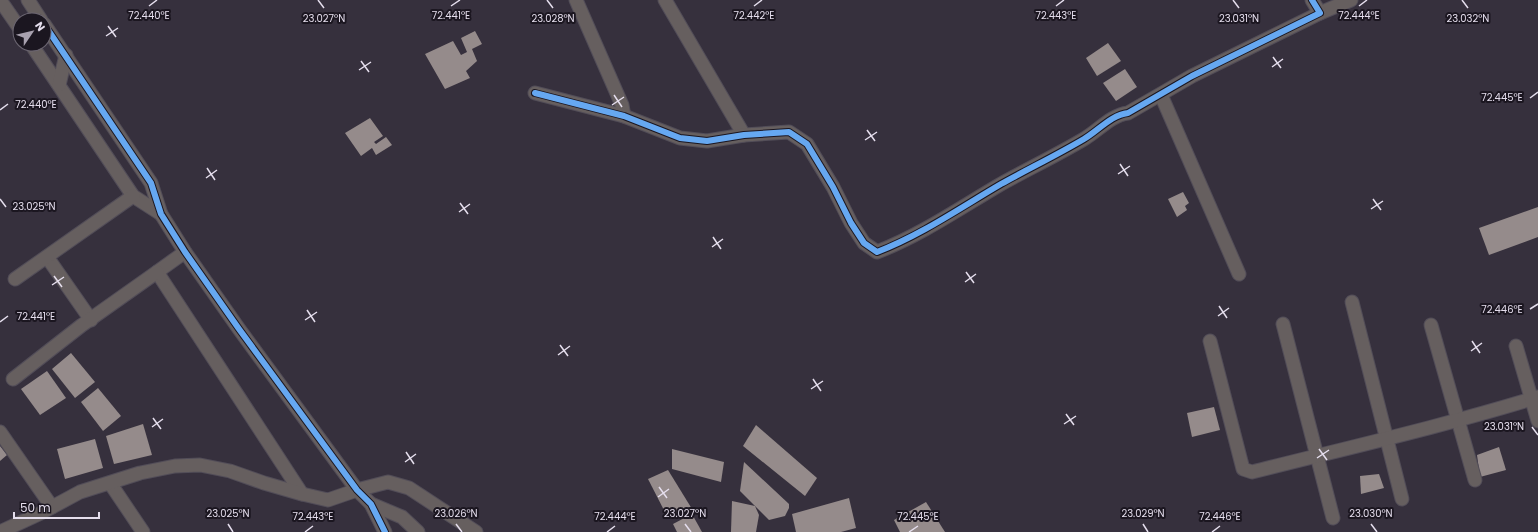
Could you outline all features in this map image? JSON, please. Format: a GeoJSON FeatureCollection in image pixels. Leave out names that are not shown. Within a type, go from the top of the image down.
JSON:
{"type":"FeatureCollection","features":[{"type":"Feature","properties":{"kind":"street"},"geometry":{"type":"LineString","coordinates":[[28,0],[36,12]]}},
{"type":"Feature","properties":{"kind":"street"},"geometry":{"type":"LineString","coordinates":[[576,0],[622,105],[624,116]]}},
{"type":"Feature","properties":{"kind":"street"},"geometry":{"type":"LineString","coordinates":[[665,0],[744,135]]}},
{"type":"Feature","properties":{"kind":"street"},"geometry":{"type":"LineString","coordinates":[[1312,0],[1320,13]]}},
{"type":"Feature","properties":{"kind":"street"},"geometry":{"type":"LineString","coordinates":[[535,93],[624,116],[680,138],[707,141],[744,135],[789,132],[807,144],[833,187],[851,224],[864,242],[877,252],[899,243],[957,212],[1001,184],[1085,139],[1120,114],[1128,113],[1192,76],[1320,13],[1351,0]]}},
{"type":"Feature","properties":{"kind":"street"},"geometry":{"type":"LineString","coordinates":[[2,9],[12,20]]}},
{"type":"Feature","properties":{"kind":"street"},"geometry":{"type":"LineString","coordinates":[[52,35],[151,183],[161,214],[185,252],[238,329],[357,490],[371,504],[385,532]]}},
{"type":"Feature","properties":{"kind":"street"},"geometry":{"type":"LineString","coordinates":[[37,52],[134,196],[161,214]]}},
{"type":"Feature","properties":{"kind":"street"},"geometry":{"type":"LineString","coordinates":[[60,85],[66,55]]}},
{"type":"Feature","properties":{"kind":"street"},"geometry":{"type":"LineString","coordinates":[[1161,95],[1239,274]]}},
{"type":"Feature","properties":{"kind":"street"},"geometry":{"type":"LineString","coordinates":[[15,279],[134,196]]}},
{"type":"Feature","properties":{"kind":"street"},"geometry":{"type":"LineString","coordinates":[[13,379],[82,325],[185,252]]}},
{"type":"Feature","properties":{"kind":"street"},"geometry":{"type":"LineString","coordinates":[[47,257],[91,320]]}},
{"type":"Feature","properties":{"kind":"street"},"geometry":{"type":"LineString","coordinates":[[157,272],[302,494]]}},
{"type":"Feature","properties":{"kind":"street"},"geometry":{"type":"LineString","coordinates":[[1352,302],[1388,438],[1402,498]]}},
{"type":"Feature","properties":{"kind":"street"},"geometry":{"type":"LineString","coordinates":[[1284,324],[1332,518]]}},
{"type":"Feature","properties":{"kind":"street"},"geometry":{"type":"LineString","coordinates":[[1431,325],[1475,480]]}},
{"type":"Feature","properties":{"kind":"street"},"geometry":{"type":"LineString","coordinates":[[1210,342],[1243,469],[1252,472],[1388,438],[1535,398]]}},
{"type":"Feature","properties":{"kind":"street"},"geometry":{"type":"LineString","coordinates":[[1516,346],[1535,398],[1538,421]]}},
{"type":"Feature","properties":{"kind":"street"},"geometry":{"type":"LineString","coordinates":[[0,432],[52,507]]}},
{"type":"Feature","properties":{"kind":"street"},"geometry":{"type":"LineString","coordinates":[[4,531],[80,492],[140,473],[175,466],[200,465],[230,471],[264,483],[328,500],[357,490],[388,482],[409,488],[476,532]]}},
{"type":"Feature","properties":{"kind":"street"},"geometry":{"type":"LineString","coordinates":[[110,483],[143,532]]}},
{"type":"Feature","properties":{"kind":"street"},"geometry":{"type":"LineString","coordinates":[[371,504],[402,517],[418,532]]}},
{"type":"Feature","properties":{"kind":"building"},"geometry":{"type":"Polygon","coordinates":[[[475,31],[482,44],[472,49],[477,61],[466,71],[470,78],[445,89],[425,54],[453,41],[461,55],[467,52],[461,38],[475,31]]]}},
{"type":"Feature","properties":{"kind":"building"},"geometry":{"type":"Polygon","coordinates":[[[1108,43],[1121,61],[1097,76],[1086,58],[1108,43]]]}},
{"type":"Feature","properties":{"kind":"building"},"geometry":{"type":"Polygon","coordinates":[[[1125,69],[1137,87],[1116,101],[1103,83],[1125,69]]]}},
{"type":"Feature","properties":{"kind":"building"},"geometry":{"type":"Polygon","coordinates":[[[370,118],[383,136],[374,142],[376,144],[386,137],[392,145],[376,155],[372,148],[361,156],[345,133],[370,118]]]}},
{"type":"Feature","properties":{"kind":"building"},"geometry":{"type":"Polygon","coordinates":[[[1183,192],[1189,203],[1185,206],[1187,210],[1177,217],[1168,199],[1183,192]]]}},
{"type":"Feature","properties":{"kind":"building"},"geometry":{"type":"Polygon","coordinates":[[[1538,207],[1538,237],[1489,255],[1479,228],[1538,207]]]}},
{"type":"Feature","properties":{"kind":"building"},"geometry":{"type":"Polygon","coordinates":[[[71,353],[95,382],[75,398],[52,369],[71,353]]]}},
{"type":"Feature","properties":{"kind":"building"},"geometry":{"type":"Polygon","coordinates":[[[47,371],[66,398],[40,415],[21,389],[47,371]]]}},
{"type":"Feature","properties":{"kind":"building"},"geometry":{"type":"Polygon","coordinates":[[[98,388],[121,416],[103,431],[81,402],[98,388]]]}},
{"type":"Feature","properties":{"kind":"building"},"geometry":{"type":"Polygon","coordinates":[[[1214,407],[1220,430],[1192,437],[1187,413],[1214,407]]]}},
{"type":"Feature","properties":{"kind":"building"},"geometry":{"type":"Polygon","coordinates":[[[143,424],[152,455],[114,464],[106,436],[143,424]]]}},
{"type":"Feature","properties":{"kind":"building"},"geometry":{"type":"Polygon","coordinates":[[[756,425],[817,478],[805,496],[743,446],[756,425]]]}},
{"type":"Feature","properties":{"kind":"building"},"geometry":{"type":"Polygon","coordinates":[[[95,439],[103,468],[65,479],[57,449],[95,439]]]}},
{"type":"Feature","properties":{"kind":"building"},"geometry":{"type":"Polygon","coordinates":[[[0,446],[7,455],[0,461],[0,446]]]}},
{"type":"Feature","properties":{"kind":"building"},"geometry":{"type":"Polygon","coordinates":[[[1499,447],[1506,470],[1480,477],[1477,455],[1499,447]]]}},
{"type":"Feature","properties":{"kind":"building"},"geometry":{"type":"Polygon","coordinates":[[[672,449],[724,462],[721,482],[672,469],[672,449]]]}},
{"type":"Feature","properties":{"kind":"building"},"geometry":{"type":"Polygon","coordinates":[[[744,462],[789,504],[789,508],[785,516],[769,520],[740,491],[744,462]]]}},
{"type":"Feature","properties":{"kind":"building"},"geometry":{"type":"Polygon","coordinates":[[[668,470],[692,509],[668,518],[648,479],[668,470]]]}},
{"type":"Feature","properties":{"kind":"building"},"geometry":{"type":"Polygon","coordinates":[[[1379,474],[1384,488],[1361,494],[1360,476],[1379,474]]]}},
{"type":"Feature","properties":{"kind":"building"},"geometry":{"type":"Polygon","coordinates":[[[849,498],[856,528],[841,532],[796,532],[792,514],[849,498]]]}},
{"type":"Feature","properties":{"kind":"building"},"geometry":{"type":"Polygon","coordinates":[[[732,501],[755,506],[759,515],[756,532],[731,532],[732,501]]]}},
{"type":"Feature","properties":{"kind":"building"},"geometry":{"type":"Polygon","coordinates":[[[926,502],[945,532],[900,532],[894,520],[926,502]]]}},
{"type":"Feature","properties":{"kind":"building"},"geometry":{"type":"Polygon","coordinates":[[[692,514],[702,532],[677,532],[673,524],[692,514]]]}},
{"type":"Feature","properties":{"kind":"cycle path"},"geometry":{"type":"LineString","coordinates":[[535,93],[624,116],[680,138],[707,141],[744,135],[789,132],[807,144],[833,187],[851,223],[864,243],[877,252],[909,238],[925,229],[1001,184],[1084,139],[1116,117],[1128,113],[1192,76],[1320,13],[1312,0]]}},
{"type":"Feature","properties":{"kind":"cycle path"},"geometry":{"type":"LineString","coordinates":[[52,36],[151,183],[161,214],[185,252],[239,329],[357,490],[371,504],[385,532]]}}]}
